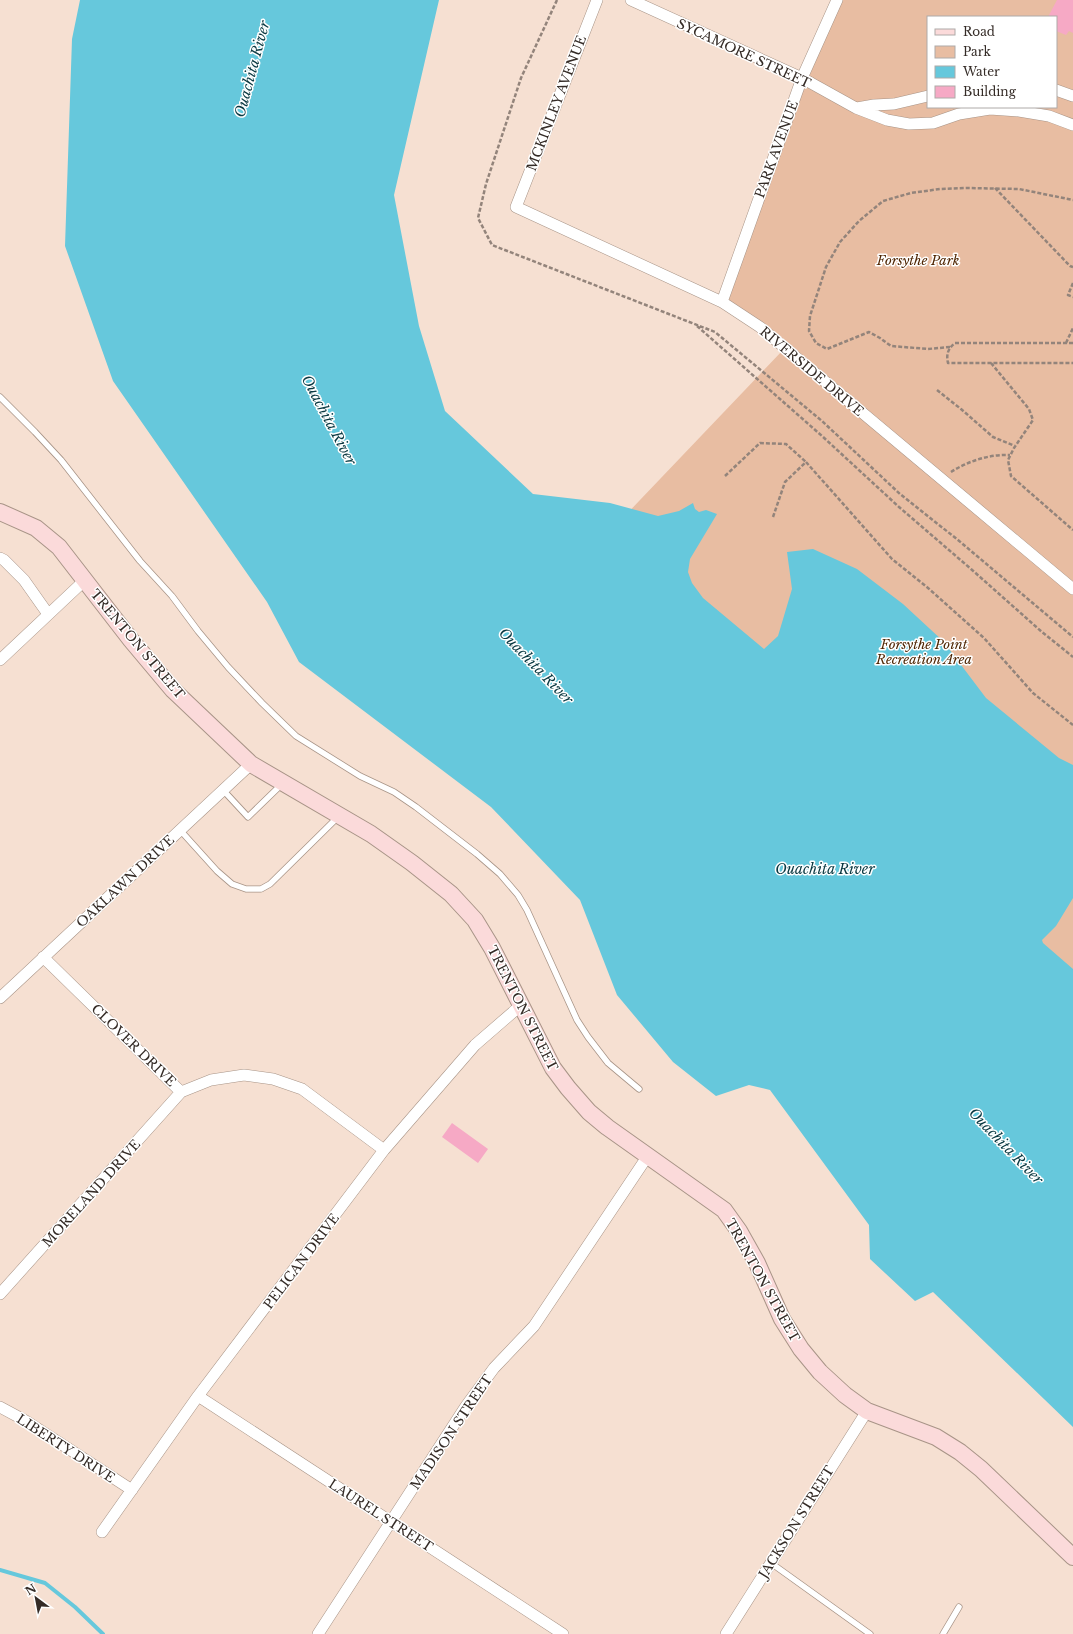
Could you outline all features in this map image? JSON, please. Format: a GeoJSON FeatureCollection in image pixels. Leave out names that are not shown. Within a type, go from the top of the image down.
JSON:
{"type":"FeatureCollection","features":[{"type":"Feature","properties":{"kind":"street","name":"MCKINLEY AVENUE"},"geometry":{"type":"LineString","coordinates":[[516,207],[596,0]]}},
{"type":"Feature","properties":{"kind":"street","name":"SYCAMORE STREET"},"geometry":{"type":"LineString","coordinates":[[631,0],[802,78],[856,108],[887,120],[909,124],[934,123],[959,114],[990,108],[1034,110],[1073,126]]}},
{"type":"Feature","properties":{"kind":"street","name":"PARK AVENUE"},"geometry":{"type":"LineString","coordinates":[[722,302],[802,78],[837,0]]}},
{"type":"Feature","properties":{"kind":"street"},"geometry":{"type":"LineString","coordinates":[[1057,90],[1073,96]]}},
{"type":"Feature","properties":{"kind":"street"},"geometry":{"type":"LineString","coordinates":[[856,108],[894,104],[927,96]]}},
{"type":"Feature","properties":{"kind":"street","name":"RIVERSIDE DRIVE"},"geometry":{"type":"LineString","coordinates":[[516,207],[722,302],[760,327],[1073,589]]}},
{"type":"Feature","properties":{"kind":"street","name":"TRENTON STREET"},"geometry":{"type":"LineString","coordinates":[[4,513],[36,528],[59,547],[131,640],[173,690],[250,764],[371,834],[412,863],[451,894],[475,920],[492,948],[520,1006],[553,1068],[568,1088],[589,1112],[607,1127],[647,1157],[704,1194],[724,1210],[743,1237],[757,1263],[782,1319],[801,1350],[820,1372],[845,1395],[867,1411],[936,1438],[960,1452],[981,1469],[1073,1557]]}},
{"type":"Feature","properties":{"kind":"street"},"geometry":{"type":"LineString","coordinates":[[0,558],[4,560],[24,580],[48,614]]}},
{"type":"Feature","properties":{"kind":"street"},"geometry":{"type":"LineString","coordinates":[[0,660],[85,580]]}},
{"type":"Feature","properties":{"kind":"street","name":"OAKLAWN DRIVE"},"geometry":{"type":"LineString","coordinates":[[0,998],[250,764]]}},
{"type":"Feature","properties":{"kind":"street","name":"CLOVER DRIVE"},"geometry":{"type":"LineString","coordinates":[[43,958],[181,1092],[211,1080],[244,1075],[274,1079],[302,1089],[384,1150]]}},
{"type":"Feature","properties":{"kind":"street","name":"PELICAN DRIVE"},"geometry":{"type":"LineString","coordinates":[[102,1532],[198,1396],[384,1150],[475,1045],[520,1006]]}},
{"type":"Feature","properties":{"kind":"street","name":"MORELAND DRIVE"},"geometry":{"type":"LineString","coordinates":[[0,1294],[181,1092]]}},
{"type":"Feature","properties":{"kind":"street","name":"MADISON STREET"},"geometry":{"type":"LineString","coordinates":[[318,1634],[466,1406],[494,1368],[534,1326],[647,1157]]}},
{"type":"Feature","properties":{"kind":"street","name":"LAUREL STREET"},"geometry":{"type":"LineString","coordinates":[[198,1396],[563,1634]]}},
{"type":"Feature","properties":{"kind":"street","name":"LIBERTY DRIVE"},"geometry":{"type":"LineString","coordinates":[[0,1407],[26,1421],[132,1490]]}},
{"type":"Feature","properties":{"kind":"street","name":"JACKSON STREET"},"geometry":{"type":"LineString","coordinates":[[726,1634],[867,1411]]}},
{"type":"Feature","properties":{"kind":"lane"},"geometry":{"type":"LineString","coordinates":[[0,397],[61,460],[131,549],[172,596],[198,631],[228,667],[243,684],[296,736],[360,776],[394,792],[416,806],[500,874],[518,895],[527,910],[577,1020],[608,1063],[639,1089]]}},
{"type":"Feature","properties":{"kind":"lane"},"geometry":{"type":"LineString","coordinates":[[223,790],[248,817],[284,783]]}},
{"type":"Feature","properties":{"kind":"lane"},"geometry":{"type":"LineString","coordinates":[[180,830],[217,871],[232,884],[246,889],[261,889],[270,884],[340,816]]}},
{"type":"Feature","properties":{"kind":"lane"},"geometry":{"type":"LineString","coordinates":[[771,1563],[870,1634]]}},
{"type":"Feature","properties":{"kind":"lane"},"geometry":{"type":"LineString","coordinates":[[942,1634],[959,1607]]}},
{"type":"Feature","properties":{"kind":"path"},"geometry":{"type":"LineString","coordinates":[[557,0],[521,78],[486,184],[478,218],[492,245],[715,332],[822,421],[900,494],[958,540],[1073,637]]}},
{"type":"Feature","properties":{"kind":"path"},"geometry":{"type":"LineString","coordinates":[[995,188],[1070,266],[1073,267]]}},
{"type":"Feature","properties":{"kind":"path"},"geometry":{"type":"LineString","coordinates":[[950,347],[928,349],[891,346],[869,332],[827,349],[816,343],[809,331],[810,316],[826,267],[840,242],[859,221],[883,201],[911,193],[940,189],[1019,189],[1073,200]]}},
{"type":"Feature","properties":{"kind":"path"},"geometry":{"type":"LineString","coordinates":[[1073,283],[1068,295],[1073,297]]}},
{"type":"Feature","properties":{"kind":"path"},"geometry":{"type":"LineString","coordinates":[[694,324],[771,391],[899,507],[1073,658]]}},
{"type":"Feature","properties":{"kind":"path"},"geometry":{"type":"LineString","coordinates":[[1066,343],[1073,328]]}},
{"type":"Feature","properties":{"kind":"path"},"geometry":{"type":"LineString","coordinates":[[1073,343],[955,343],[950,347],[946,356],[948,363],[1073,363]]}},
{"type":"Feature","properties":{"kind":"path"},"geometry":{"type":"LineString","coordinates":[[991,363],[1029,409],[1033,420],[1015,446],[1008,460],[1011,476],[1073,530]]}},
{"type":"Feature","properties":{"kind":"path"},"geometry":{"type":"LineString","coordinates":[[936,390],[961,408],[992,437],[1015,446]]}},
{"type":"Feature","properties":{"kind":"path"},"geometry":{"type":"LineString","coordinates":[[725,476],[760,444],[786,444],[806,462],[892,559],[928,588],[984,638],[1033,693],[1073,725]]}},
{"type":"Feature","properties":{"kind":"path"},"geometry":{"type":"LineString","coordinates":[[951,472],[971,462],[1003,454],[1010,455]]}},
{"type":"Feature","properties":{"kind":"path"},"geometry":{"type":"LineString","coordinates":[[773,517],[786,482],[806,462]]}},
{"type":"Feature","properties":{"kind":"green space"},"geometry":{"type":"Polygon","coordinates":[[[836,0],[1073,0],[1073,974],[599,543],[782,351],[722,302],[836,0]]]}},
{"type":"Feature","properties":{"kind":"water","name":"Ouachita River"},"geometry":{"type":"Polygon","coordinates":[[[80,0],[439,0],[394,195],[419,326],[445,411],[533,494],[610,503],[658,516],[679,511],[693,503],[695,509],[699,512],[706,510],[717,514],[690,559],[688,572],[692,583],[703,598],[764,649],[778,636],[792,589],[787,552],[813,549],[857,569],[903,604],[943,641],[986,698],[1059,758],[1073,765],[1073,898],[1056,926],[1042,940],[1043,943],[1073,969],[1073,1427],[933,1292],[915,1301],[870,1259],[869,1225],[770,1090],[749,1085],[716,1096],[673,1062],[617,995],[580,900],[491,807],[299,662],[267,602],[113,381],[65,246],[72,39],[80,0]]]}},
{"type":"Feature","properties":{"kind":"building"},"geometry":{"type":"Polygon","coordinates":[[[1057,0],[1073,0],[1073,33],[1069,31],[1066,35],[1057,31],[1057,16],[1049,16],[1057,0]]]}},
{"type":"Feature","properties":{"kind":"building"},"geometry":{"type":"Polygon","coordinates":[[[452,1123],[488,1149],[478,1163],[442,1137],[452,1123]]]}},
{"type":"Feature","properties":{"kind":"waterway"},"geometry":{"type":"LineString","coordinates":[[0,1570],[45,1583],[75,1607],[103,1634]]}},
{"type":"Feature","properties":{"kind":"park label","name":"Forsythe Park"},"geometry":{"type":"Point","coordinates":[918,260]}},
{"type":"Feature","properties":{"kind":"park label","name":"Forsythe Point Recreation Area"},"geometry":{"type":"Point","coordinates":[924,652]}}]}
